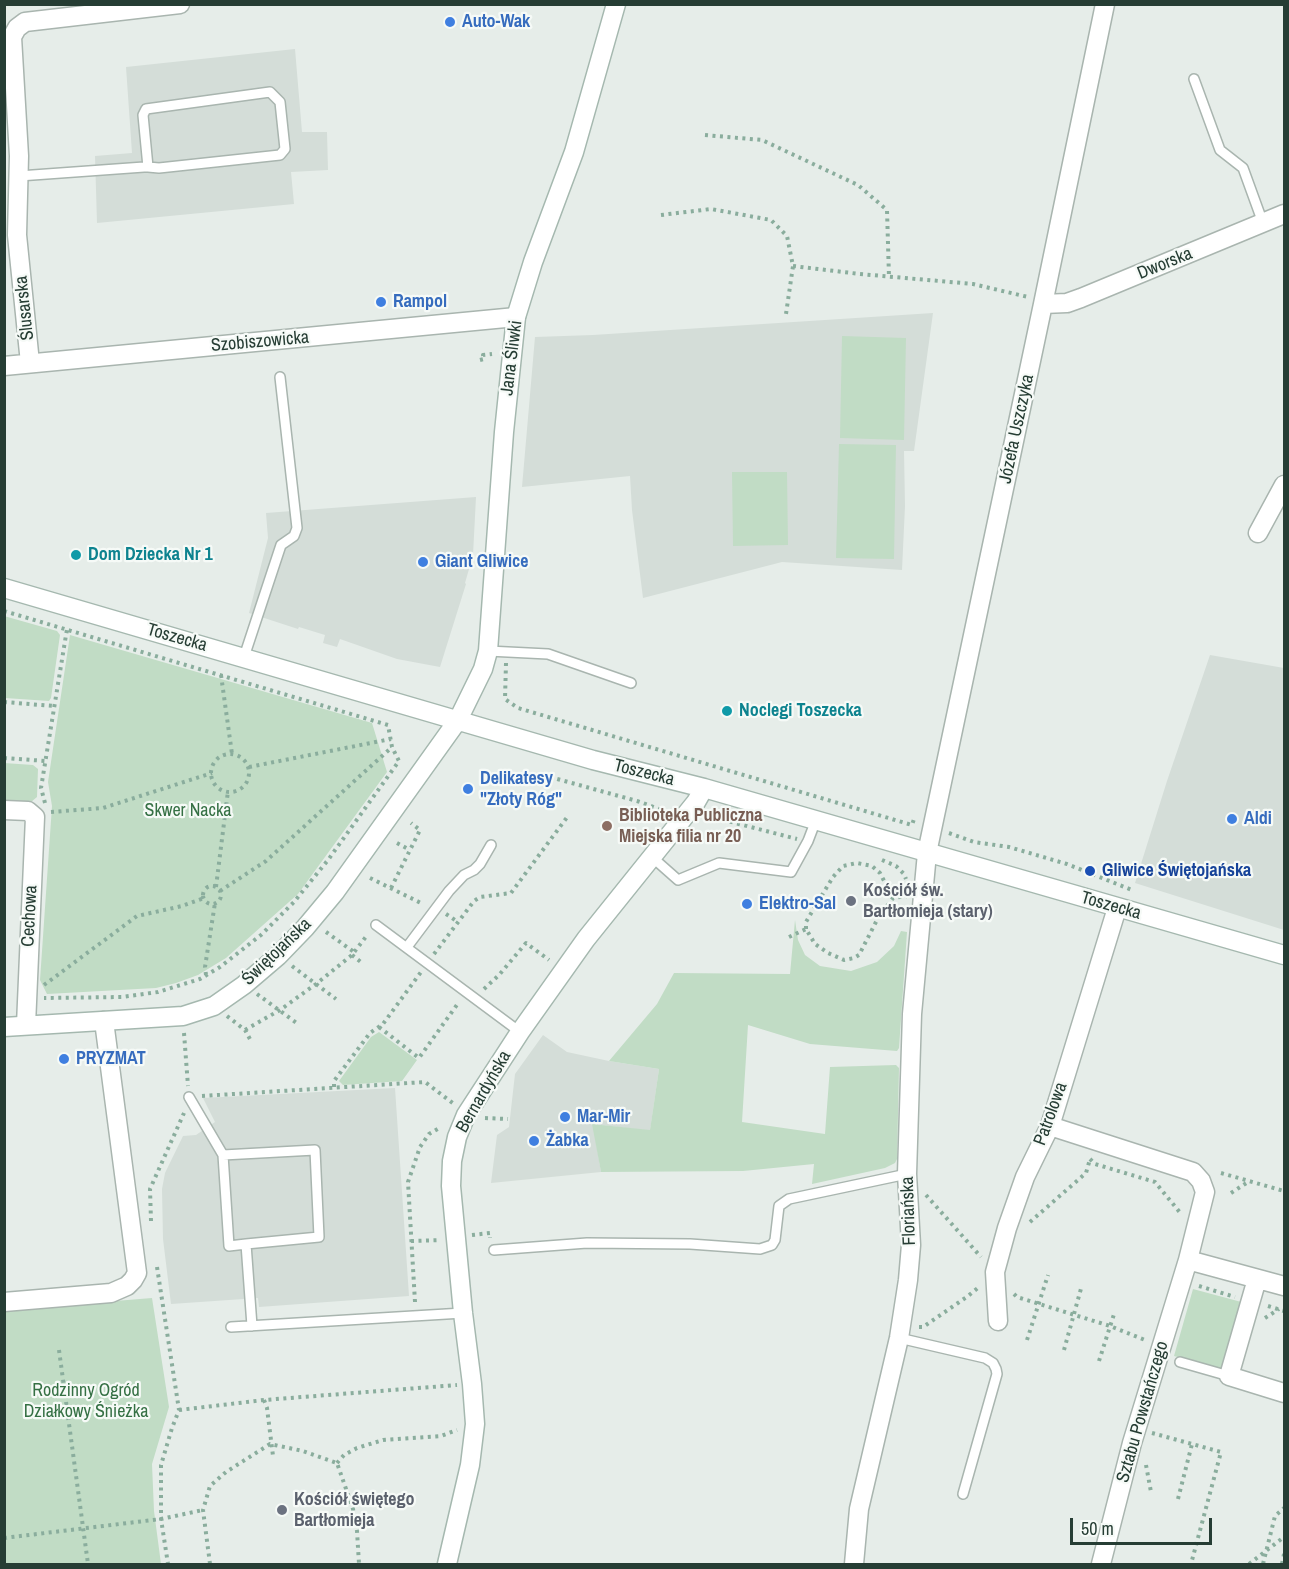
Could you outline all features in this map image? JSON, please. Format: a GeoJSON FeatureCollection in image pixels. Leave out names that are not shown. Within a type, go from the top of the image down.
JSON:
{"type":"FeatureCollection","features":[{"type":"Feature","properties":{"kind":"street","name":"Ślusarska"},"geometry":{"type":"LineString","coordinates":[[30,363],[17,235],[19,176],[12,156],[12,37],[16,28],[26,22],[180,4]]}},
{"type":"Feature","properties":{"kind":"street","name":"Jana Śliwki"},"geometry":{"type":"LineString","coordinates":[[458,720],[483,669],[497,651],[504,432],[516,317],[533,262],[574,152],[616,4]]}},
{"type":"Feature","properties":{"kind":"street","name":"Józefa Uszczyka"},"geometry":{"type":"LineString","coordinates":[[927,853],[1036,301],[1105,4]]}},
{"type":"Feature","properties":{"kind":"street","name":"Dworska"},"geometry":{"type":"LineString","coordinates":[[1036,301],[1068,303],[1284,214]]}},
{"type":"Feature","properties":{"kind":"street","name":"Szobiszowicka"},"geometry":{"type":"LineString","coordinates":[[4,366],[516,317]]}},
{"type":"Feature","properties":{"kind":"street"},"geometry":{"type":"LineString","coordinates":[[1258,533],[1284,485]]}},
{"type":"Feature","properties":{"kind":"street","name":"Toszecka"},"geometry":{"type":"LineString","coordinates":[[4,588],[593,760],[704,788],[1284,955]]}},
{"type":"Feature","properties":{"kind":"street","name":"Świętojańska"},"geometry":{"type":"LineString","coordinates":[[4,1027],[183,1016],[214,1006],[244,985],[278,956],[305,928],[335,892],[458,720]]}},
{"type":"Feature","properties":{"kind":"street","name":"Bernardyńska"},"geometry":{"type":"LineString","coordinates":[[447,1564],[470,1465],[475,1424],[451,1186],[452,1161],[457,1137],[466,1115],[520,1032],[586,939],[696,802],[704,788]]}},
{"type":"Feature","properties":{"kind":"street","name":"Cechowa"},"geometry":{"type":"LineString","coordinates":[[4,810],[28,811],[35,818],[32,994],[27,1025]]}},
{"type":"Feature","properties":{"kind":"street","name":"Floriańska"},"geometry":{"type":"LineString","coordinates":[[854,1564],[859,1509],[899,1338],[908,1280],[911,1245],[907,1174],[912,1014],[927,853]]}},
{"type":"Feature","properties":{"kind":"street","name":"Patrolowa"},"geometry":{"type":"LineString","coordinates":[[998,1321],[995,1272],[1007,1228],[1025,1177],[1050,1126],[1117,908]]}},
{"type":"Feature","properties":{"kind":"street"},"geometry":{"type":"LineString","coordinates":[[4,1302],[111,1293],[127,1286],[137,1273],[104,1021]]}},
{"type":"Feature","properties":{"kind":"street","name":"Sztabu Powstańczego"},"geometry":{"type":"LineString","coordinates":[[1050,1126],[1193,1172],[1201,1181],[1205,1192],[1188,1260],[1132,1443],[1101,1564]]}},
{"type":"Feature","properties":{"kind":"street"},"geometry":{"type":"LineString","coordinates":[[1188,1260],[1284,1286]]}},
{"type":"Feature","properties":{"kind":"street"},"geometry":{"type":"LineString","coordinates":[[1229,1376],[1257,1279]]}},
{"type":"Feature","properties":{"kind":"street","name":"Sztabu Powstańczego"},"geometry":{"type":"LineString","coordinates":[[1229,1376],[1284,1393]]}},
{"type":"Feature","properties":{"kind":"lane"},"geometry":{"type":"LineString","coordinates":[[1194,79],[1220,150],[1243,168],[1263,223]]}},
{"type":"Feature","properties":{"kind":"lane"},"geometry":{"type":"LineString","coordinates":[[19,176],[159,168],[280,155],[285,149],[280,102],[270,92],[146,109],[143,116],[148,167]]}},
{"type":"Feature","properties":{"kind":"lane"},"geometry":{"type":"LineString","coordinates":[[244,657],[281,545],[294,536],[297,528],[280,377]]}},
{"type":"Feature","properties":{"kind":"lane"},"geometry":{"type":"LineString","coordinates":[[497,651],[548,654],[631,683]]}},
{"type":"Feature","properties":{"kind":"lane"},"geometry":{"type":"LineString","coordinates":[[652,857],[678,880],[719,863],[791,872],[808,841],[816,820]]}},
{"type":"Feature","properties":{"kind":"lane"},"geometry":{"type":"LineString","coordinates":[[407,947],[464,875],[480,864],[491,845]]}},
{"type":"Feature","properties":{"kind":"lane"},"geometry":{"type":"LineString","coordinates":[[376,924],[520,1032]]}},
{"type":"Feature","properties":{"kind":"lane"},"geometry":{"type":"LineString","coordinates":[[189,1097],[223,1155],[229,1246],[319,1237],[315,1150],[223,1155]]}},
{"type":"Feature","properties":{"kind":"lane"},"geometry":{"type":"LineString","coordinates":[[494,1250],[586,1243],[690,1244],[760,1249],[772,1245],[775,1240],[779,1206],[789,1199],[907,1174]]}},
{"type":"Feature","properties":{"kind":"lane"},"geometry":{"type":"LineString","coordinates":[[246,1244],[252,1326]]}},
{"type":"Feature","properties":{"kind":"lane"},"geometry":{"type":"LineString","coordinates":[[231,1327],[463,1313]]}},
{"type":"Feature","properties":{"kind":"lane"},"geometry":{"type":"LineString","coordinates":[[899,1338],[985,1358],[993,1363],[996,1369],[997,1374],[963,1494]]}},
{"type":"Feature","properties":{"kind":"lane","name":"Sztabu Powstańczego"},"geometry":{"type":"LineString","coordinates":[[1180,1362],[1229,1376]]}},
{"type":"Feature","properties":{"kind":"path"},"geometry":{"type":"LineString","coordinates":[[705,135],[762,140],[858,185],[887,210],[890,276]]}},
{"type":"Feature","properties":{"kind":"path"},"geometry":{"type":"LineString","coordinates":[[661,215],[711,209],[771,220],[787,236],[794,266],[786,314]]}},
{"type":"Feature","properties":{"kind":"path"},"geometry":{"type":"LineString","coordinates":[[794,266],[973,284],[1036,301]]}},
{"type":"Feature","properties":{"kind":"path"},"geometry":{"type":"LineString","coordinates":[[482,359],[483,355],[492,354]]}},
{"type":"Feature","properties":{"kind":"path"},"geometry":{"type":"LineString","coordinates":[[4,611],[388,725],[392,747],[399,761],[308,885],[261,935],[200,979],[158,992],[122,997],[32,994]]}},
{"type":"Feature","properties":{"kind":"path"},"geometry":{"type":"LineString","coordinates":[[41,788],[67,629]]}},
{"type":"Feature","properties":{"kind":"path"},"geometry":{"type":"LineString","coordinates":[[497,651],[505,699],[518,708],[912,825],[915,815]]}},
{"type":"Feature","properties":{"kind":"path"},"geometry":{"type":"LineString","coordinates":[[221,675],[232,754]]}},
{"type":"Feature","properties":{"kind":"path"},"geometry":{"type":"LineString","coordinates":[[4,702],[54,706]]}},
{"type":"Feature","properties":{"kind":"path"},"geometry":{"type":"LineString","coordinates":[[249,767],[391,739]]}},
{"type":"Feature","properties":{"kind":"path"},"geometry":{"type":"LineString","coordinates":[[220,891],[266,861],[392,747]]}},
{"type":"Feature","properties":{"kind":"path"},"geometry":{"type":"LineString","coordinates":[[225,754],[232,754],[245,761],[249,767],[249,775],[242,788],[228,791],[215,784],[212,774],[214,763],[225,754]]}},
{"type":"Feature","properties":{"kind":"path"},"geometry":{"type":"LineString","coordinates":[[4,758],[46,761]]}},
{"type":"Feature","properties":{"kind":"path"},"geometry":{"type":"LineString","coordinates":[[47,813],[103,808],[212,774]]}},
{"type":"Feature","properties":{"kind":"path"},"geometry":{"type":"LineString","coordinates":[[550,777],[637,801]]}},
{"type":"Feature","properties":{"kind":"path"},"geometry":{"type":"LineString","coordinates":[[216,887],[228,791]]}},
{"type":"Feature","properties":{"kind":"path"},"geometry":{"type":"LineString","coordinates":[[334,1087],[334,1081],[370,1033],[379,1027],[474,901],[480,897],[511,893],[568,816]]}},
{"type":"Feature","properties":{"kind":"path"},"geometry":{"type":"LineString","coordinates":[[699,819],[707,816],[808,841]]}},
{"type":"Feature","properties":{"kind":"path"},"geometry":{"type":"LineString","coordinates":[[391,888],[420,831],[411,823]]}},
{"type":"Feature","properties":{"kind":"path"},"geometry":{"type":"LineString","coordinates":[[950,824],[948,833],[974,842],[1009,848],[1067,864],[1134,891]]}},
{"type":"Feature","properties":{"kind":"path"},"geometry":{"type":"LineString","coordinates":[[397,843],[410,850]]}},
{"type":"Feature","properties":{"kind":"path"},"geometry":{"type":"LineString","coordinates":[[875,858],[896,866],[908,882]]}},
{"type":"Feature","properties":{"kind":"path"},"geometry":{"type":"LineString","coordinates":[[893,898],[880,873],[872,866],[857,863],[843,866],[833,877],[806,921],[806,929],[815,944],[828,953],[844,960],[854,958],[859,955],[878,918],[893,898],[904,896]]}},
{"type":"Feature","properties":{"kind":"path"},"geometry":{"type":"LineString","coordinates":[[370,878],[435,910]]}},
{"type":"Feature","properties":{"kind":"path"},"geometry":{"type":"LineString","coordinates":[[206,975],[205,967],[215,903],[220,898],[220,891],[216,887]]}},
{"type":"Feature","properties":{"kind":"path"},"geometry":{"type":"LineString","coordinates":[[204,898],[206,889],[216,887]]}},
{"type":"Feature","properties":{"kind":"path"},"geometry":{"type":"LineString","coordinates":[[909,888],[911,895]]}},
{"type":"Feature","properties":{"kind":"path"},"geometry":{"type":"LineString","coordinates":[[204,898],[209,903],[215,903]]}},
{"type":"Feature","properties":{"kind":"path"},"geometry":{"type":"LineString","coordinates":[[32,994],[137,916],[204,898]]}},
{"type":"Feature","properties":{"kind":"path"},"geometry":{"type":"LineString","coordinates":[[245,1030],[280,1010],[316,984],[353,953],[376,924]]}},
{"type":"Feature","properties":{"kind":"path"},"geometry":{"type":"LineString","coordinates":[[789,938],[806,929]]}},
{"type":"Feature","properties":{"kind":"path"},"geometry":{"type":"LineString","coordinates":[[326,932],[362,963]]}},
{"type":"Feature","properties":{"kind":"path"},"geometry":{"type":"LineString","coordinates":[[379,1027],[419,1058],[471,995],[499,975],[526,943],[554,963]]}},
{"type":"Feature","properties":{"kind":"path"},"geometry":{"type":"LineString","coordinates":[[292,966],[336,999]]}},
{"type":"Feature","properties":{"kind":"path"},"geometry":{"type":"LineString","coordinates":[[257,994],[298,1024]]}},
{"type":"Feature","properties":{"kind":"path"},"geometry":{"type":"LineString","coordinates":[[227,1015],[245,1030],[251,1041]]}},
{"type":"Feature","properties":{"kind":"path"},"geometry":{"type":"LineString","coordinates":[[152,1230],[150,1189],[183,1116],[189,1097],[183,1016]]}},
{"type":"Feature","properties":{"kind":"path"},"geometry":{"type":"LineString","coordinates":[[189,1097],[425,1082],[455,1105]]}},
{"type":"Feature","properties":{"kind":"path"},"geometry":{"type":"LineString","coordinates":[[484,1110],[480,1118],[508,1119]]}},
{"type":"Feature","properties":{"kind":"path"},"geometry":{"type":"LineString","coordinates":[[415,1304],[408,1182],[414,1161],[429,1134],[445,1126]]}},
{"type":"Feature","properties":{"kind":"path"},"geometry":{"type":"LineString","coordinates":[[1083,1152],[1095,1164],[1155,1182],[1186,1219]]}},
{"type":"Feature","properties":{"kind":"path"},"geometry":{"type":"LineString","coordinates":[[1007,1228],[1016,1230],[1024,1227],[1086,1173],[1090,1159]]}},
{"type":"Feature","properties":{"kind":"path"},"geometry":{"type":"LineString","coordinates":[[1221,1173],[1284,1191]]}},
{"type":"Feature","properties":{"kind":"path"},"geometry":{"type":"LineString","coordinates":[[1231,1193],[1248,1181]]}},
{"type":"Feature","properties":{"kind":"path"},"geometry":{"type":"LineString","coordinates":[[922,1190],[1017,1297],[1073,1313],[1153,1344]]}},
{"type":"Feature","properties":{"kind":"path"},"geometry":{"type":"LineString","coordinates":[[469,1245],[468,1235],[490,1233],[491,1246],[494,1250]]}},
{"type":"Feature","properties":{"kind":"path"},"geometry":{"type":"LineString","coordinates":[[411,1241],[441,1240]]}},
{"type":"Feature","properties":{"kind":"path"},"geometry":{"type":"LineString","coordinates":[[157,1266],[179,1410],[161,1465],[161,1519],[168,1564]]}},
{"type":"Feature","properties":{"kind":"path"},"geometry":{"type":"LineString","coordinates":[[913,1325],[923,1327],[969,1296],[995,1272]]}},
{"type":"Feature","properties":{"kind":"path"},"geometry":{"type":"LineString","coordinates":[[1027,1340],[1048,1275]]}},
{"type":"Feature","properties":{"kind":"path"},"geometry":{"type":"LineString","coordinates":[[1189,1284],[1250,1302]]}},
{"type":"Feature","properties":{"kind":"path"},"geometry":{"type":"LineString","coordinates":[[1064,1350],[1082,1285]]}},
{"type":"Feature","properties":{"kind":"path"},"geometry":{"type":"LineString","coordinates":[[1099,1361],[1115,1311]]}},
{"type":"Feature","properties":{"kind":"path"},"geometry":{"type":"LineString","coordinates":[[59,1350],[88,1564]]}},
{"type":"Feature","properties":{"kind":"path"},"geometry":{"type":"LineString","coordinates":[[179,1410],[264,1400],[472,1384]]}},
{"type":"Feature","properties":{"kind":"path"},"geometry":{"type":"LineString","coordinates":[[264,1400],[273,1456]]}},
{"type":"Feature","properties":{"kind":"path"},"geometry":{"type":"LineString","coordinates":[[337,1463],[344,1455],[357,1448],[383,1440],[441,1436],[475,1424]]}},
{"type":"Feature","properties":{"kind":"path"},"geometry":{"type":"LineString","coordinates":[[1148,1432],[1221,1452],[1191,1564]]}},
{"type":"Feature","properties":{"kind":"path"},"geometry":{"type":"LineString","coordinates":[[210,1564],[202,1510],[205,1497],[215,1481],[270,1444],[303,1451],[337,1463]]}},
{"type":"Feature","properties":{"kind":"path"},"geometry":{"type":"LineString","coordinates":[[1178,1499],[1192,1444]]}},
{"type":"Feature","properties":{"kind":"path"},"geometry":{"type":"LineString","coordinates":[[1145,1460],[1151,1492]]}},
{"type":"Feature","properties":{"kind":"path"},"geometry":{"type":"LineString","coordinates":[[337,1463],[353,1509],[360,1564]]}},
{"type":"Feature","properties":{"kind":"path"},"geometry":{"type":"LineString","coordinates":[[1263,1564],[1275,1516],[1284,1508]]}},
{"type":"Feature","properties":{"kind":"path"},"geometry":{"type":"LineString","coordinates":[[4,1538],[161,1519],[202,1510]]}},
{"type":"Feature","properties":{"kind":"path"},"geometry":{"type":"LineString","coordinates":[[1248,1564],[1284,1537]]}},
{"type":"Feature","properties":{"kind":"path"},"geometry":{"type":"LineString","coordinates":[[1282,1564],[1284,1554]]}},
{"type":"Feature","properties":{"kind":"shaded area"},"geometry":{"type":"Polygon","coordinates":[[[295,49],[302,132],[327,132],[328,170],[291,172],[294,204],[97,223],[95,156],[132,153],[126,67],[295,49]]]}},
{"type":"Feature","properties":{"kind":"shaded area"},"geometry":{"type":"Polygon","coordinates":[[[933,313],[914,451],[904,451],[905,506],[902,570],[782,562],[643,598],[630,476],[522,487],[535,337],[933,313]]]}},
{"type":"Feature","properties":{"kind":"shaded area"},"geometry":{"type":"Polygon","coordinates":[[[476,497],[473,555],[440,667],[397,659],[340,639],[337,647],[323,643],[325,635],[249,613],[268,538],[266,513],[476,497]]]}},
{"type":"Feature","properties":{"kind":"shaded area"},"geometry":{"type":"Polygon","coordinates":[[[1210,655],[1284,668],[1284,930],[1135,883],[1210,655]]]}},
{"type":"Feature","properties":{"kind":"shaded area"},"geometry":{"type":"Polygon","coordinates":[[[543,1035],[567,1052],[659,1069],[650,1131],[593,1124],[601,1172],[491,1183],[497,1135],[509,1127],[515,1074],[543,1035]]]}},
{"type":"Feature","properties":{"kind":"shaded area"},"geometry":{"type":"Polygon","coordinates":[[[395,1088],[409,1296],[259,1307],[258,1298],[171,1304],[163,1239],[162,1189],[165,1173],[183,1136],[196,1135],[215,1122],[203,1098],[395,1088]]]}},
{"type":"Feature","properties":{"kind":"green space"},"geometry":{"type":"Polygon","coordinates":[[[842,336],[906,338],[904,440],[840,438],[842,336]]]}},
{"type":"Feature","properties":{"kind":"green space"},"geometry":{"type":"Polygon","coordinates":[[[839,444],[896,445],[894,559],[836,558],[839,444]]]}},
{"type":"Feature","properties":{"kind":"green space"},"geometry":{"type":"Polygon","coordinates":[[[732,472],[787,472],[788,545],[733,546],[732,472]]]}},
{"type":"Feature","properties":{"kind":"green space"},"geometry":{"type":"Polygon","coordinates":[[[4,616],[57,631],[60,635],[49,701],[5,698],[4,616]]]}},
{"type":"Feature","properties":{"kind":"green space","name":"Skwer Nacka"},"geometry":{"type":"Polygon","coordinates":[[[70,635],[372,723],[387,772],[298,894],[226,958],[198,975],[176,983],[156,988],[47,994],[40,980],[52,806],[48,782],[70,635]]]}},
{"type":"Feature","properties":{"kind":"green space"},"geometry":{"type":"Polygon","coordinates":[[[4,763],[33,765],[38,769],[37,797],[31,802],[5,801],[4,763]]]}},
{"type":"Feature","properties":{"kind":"green space"},"geometry":{"type":"Polygon","coordinates":[[[795,920],[798,940],[805,955],[820,966],[851,971],[877,962],[894,946],[901,931],[907,932],[899,1048],[897,1051],[810,1044],[748,1025],[742,1122],[825,1134],[830,1067],[896,1065],[899,1068],[897,1159],[895,1163],[885,1168],[812,1184],[814,1164],[743,1171],[601,1172],[592,1124],[650,1130],[659,1069],[609,1061],[657,1004],[674,973],[790,974],[795,920]]]}},
{"type":"Feature","properties":{"kind":"green space"},"geometry":{"type":"Polygon","coordinates":[[[379,1032],[417,1060],[402,1081],[343,1085],[339,1081],[371,1037],[379,1032]]]}},
{"type":"Feature","properties":{"kind":"green space"},"geometry":{"type":"Polygon","coordinates":[[[1193,1289],[1245,1303],[1224,1370],[1174,1356],[1193,1289]]]}},
{"type":"Feature","properties":{"kind":"green space","name":"Rodzinny Ogród Działkowy Śnieżka"},"geometry":{"type":"Polygon","coordinates":[[[152,1298],[169,1407],[152,1464],[154,1511],[161,1564],[5,1564],[5,1310],[152,1298]]]}},
{"type":"Feature","properties":{"kind":"place","name":"Auto-Wak"},"geometry":{"type":"Point","coordinates":[450,22]}},
{"type":"Feature","properties":{"kind":"place","name":"Rampol"},"geometry":{"type":"Point","coordinates":[381,302]}},
{"type":"Feature","properties":{"kind":"place","name":"Dom Dziecka Nr 1"},"geometry":{"type":"Point","coordinates":[76,555]}},
{"type":"Feature","properties":{"kind":"place","name":"Giant Gliwice"},"geometry":{"type":"Point","coordinates":[423,562]}},
{"type":"Feature","properties":{"kind":"place","name":"Noclegi Toszecka"},"geometry":{"type":"Point","coordinates":[727,711]}},
{"type":"Feature","properties":{"kind":"place","name":"Delikatesy \"Złoty Róg\""},"geometry":{"type":"Point","coordinates":[468,789]}},
{"type":"Feature","properties":{"kind":"place","name":"Aldi"},"geometry":{"type":"Point","coordinates":[1232,819]}},
{"type":"Feature","properties":{"kind":"place","name":"Biblioteka Publiczna Miejska filia nr 20"},"geometry":{"type":"Point","coordinates":[607,826]}},
{"type":"Feature","properties":{"kind":"place","name":"Gliwice Świętojańska"},"geometry":{"type":"Point","coordinates":[1090,871]}},
{"type":"Feature","properties":{"kind":"place","name":"Kościół św. Bartłomieja (stary)"},"geometry":{"type":"Point","coordinates":[851,901]}},
{"type":"Feature","properties":{"kind":"place","name":"Elektro-Sal"},"geometry":{"type":"Point","coordinates":[747,904]}},
{"type":"Feature","properties":{"kind":"place","name":"PRYZMAT"},"geometry":{"type":"Point","coordinates":[64,1059]}},
{"type":"Feature","properties":{"kind":"place","name":"Mar-Mir"},"geometry":{"type":"Point","coordinates":[565,1117]}},
{"type":"Feature","properties":{"kind":"place","name":"Żabka"},"geometry":{"type":"Point","coordinates":[534,1141]}},
{"type":"Feature","properties":{"kind":"place","name":"Kościół świętego Bartłomieja"},"geometry":{"type":"Point","coordinates":[282,1510]}}]}
